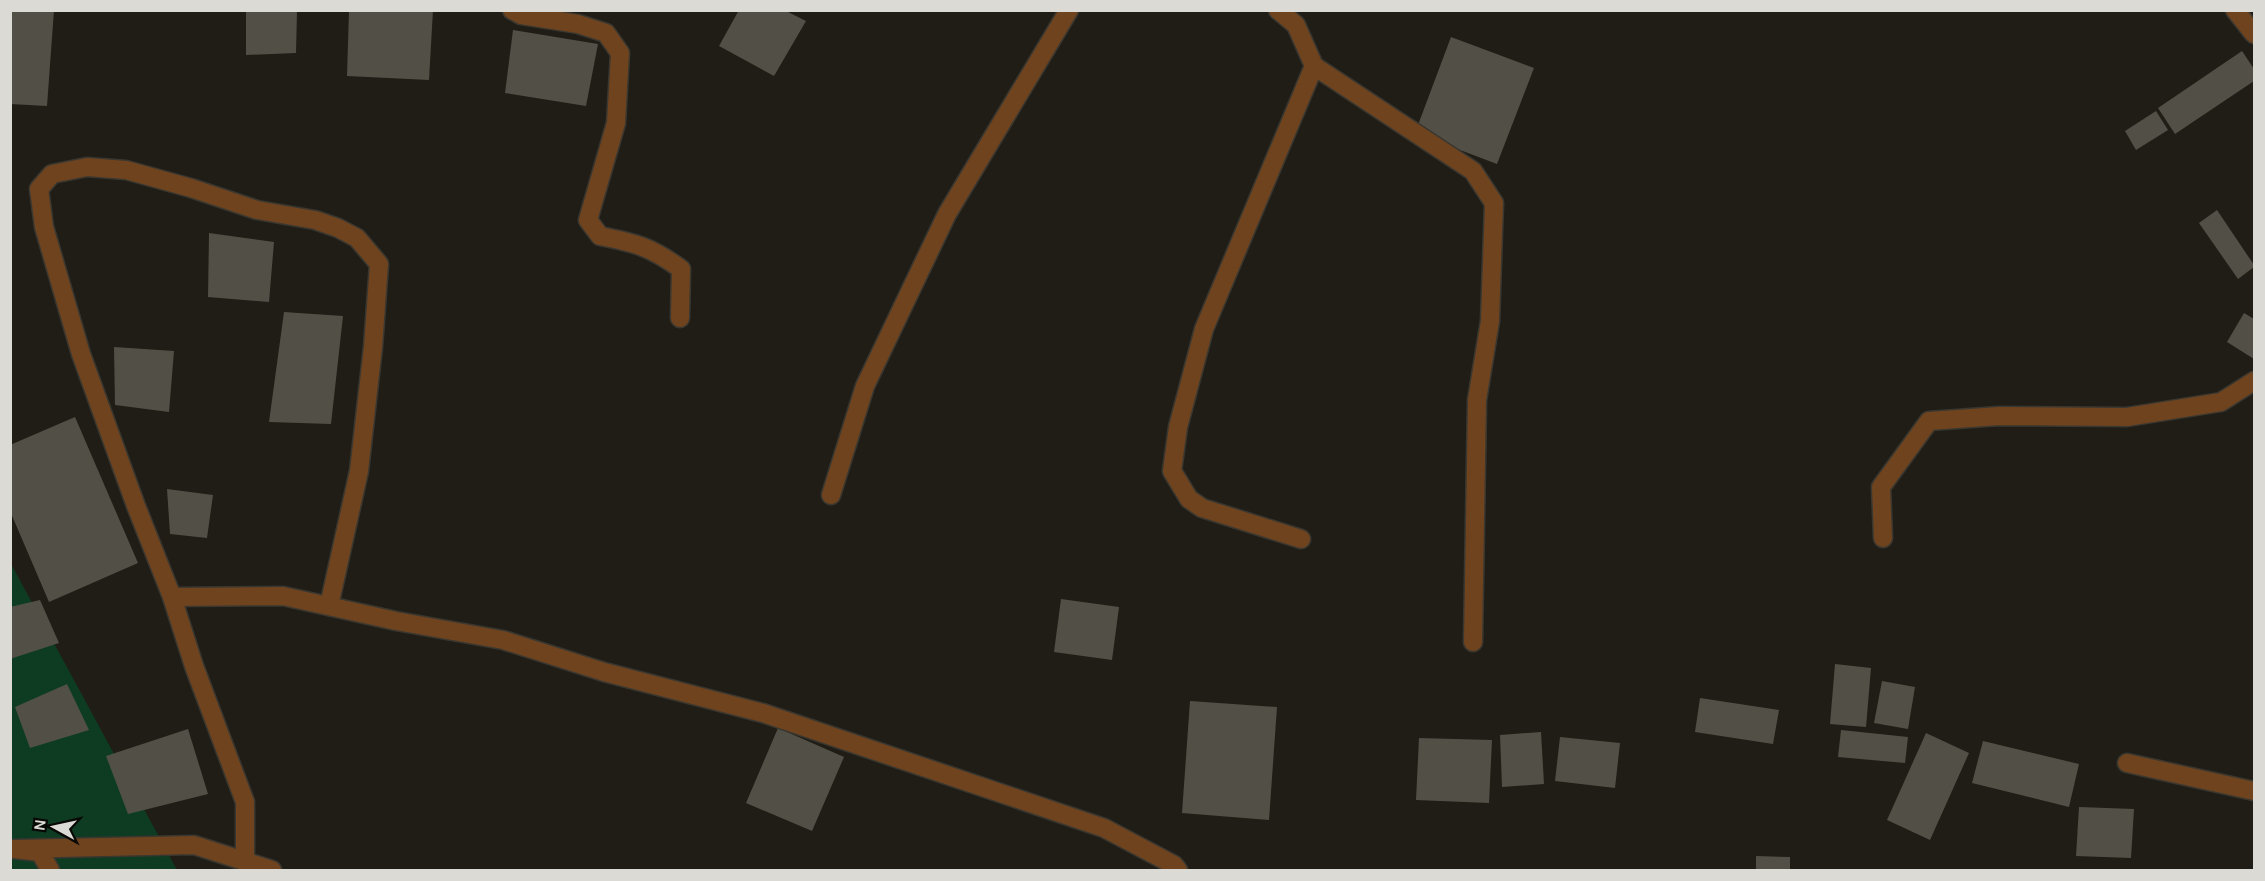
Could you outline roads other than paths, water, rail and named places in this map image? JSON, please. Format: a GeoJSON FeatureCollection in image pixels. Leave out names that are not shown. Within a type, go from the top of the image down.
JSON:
{"type":"FeatureCollection","features":[{"type":"Feature","properties":{"kind":"street"},"geometry":{"type":"LineString","coordinates":[[512,10],[521,15],[578,24],[606,33],[620,53],[616,123],[588,220],[600,236],[631,242],[658,252],[681,269],[680,318]]}},
{"type":"Feature","properties":{"kind":"street"},"geometry":{"type":"LineString","coordinates":[[831,495],[865,386],[942,225],[1005,114],[1069,10]]}},
{"type":"Feature","properties":{"kind":"street"},"geometry":{"type":"LineString","coordinates":[[1278,10],[1300,18],[1314,66],[1204,329],[1178,427],[1172,471],[1189,499],[1202,508],[1301,539]]}},
{"type":"Feature","properties":{"kind":"street"},"geometry":{"type":"LineString","coordinates":[[2235,10],[2254,34]]}},
{"type":"Feature","properties":{"kind":"street"},"geometry":{"type":"LineString","coordinates":[[1314,66],[1473,171],[1494,203],[1490,321],[1477,400],[1473,642]]}},
{"type":"Feature","properties":{"kind":"street"},"geometry":{"type":"LineString","coordinates":[[245,862],[245,802],[194,666],[172,597],[81,354],[44,227],[39,189],[52,174],[87,167],[126,170],[257,210],[315,220],[357,238],[379,264],[373,347],[359,471],[329,606]]}},
{"type":"Feature","properties":{"kind":"street"},"geometry":{"type":"LineString","coordinates":[[1883,538],[1881,487],[1929,421],[1999,416],[2127,417],[2221,402],[2254,381]]}},
{"type":"Feature","properties":{"kind":"street"},"geometry":{"type":"LineString","coordinates":[[172,597],[283,596],[396,621],[503,640],[604,672],[763,712],[1104,828],[1174,865],[1178,870]]}},
{"type":"Feature","properties":{"kind":"street"},"geometry":{"type":"LineString","coordinates":[[2127,763],[2254,791]]}},
{"type":"Feature","properties":{"kind":"street"},"geometry":{"type":"LineString","coordinates":[[12,844],[194,845],[272,870]]}},
{"type":"Feature","properties":{"kind":"street"},"geometry":{"type":"LineString","coordinates":[[12,844],[40,852],[50,870]]}}]}
